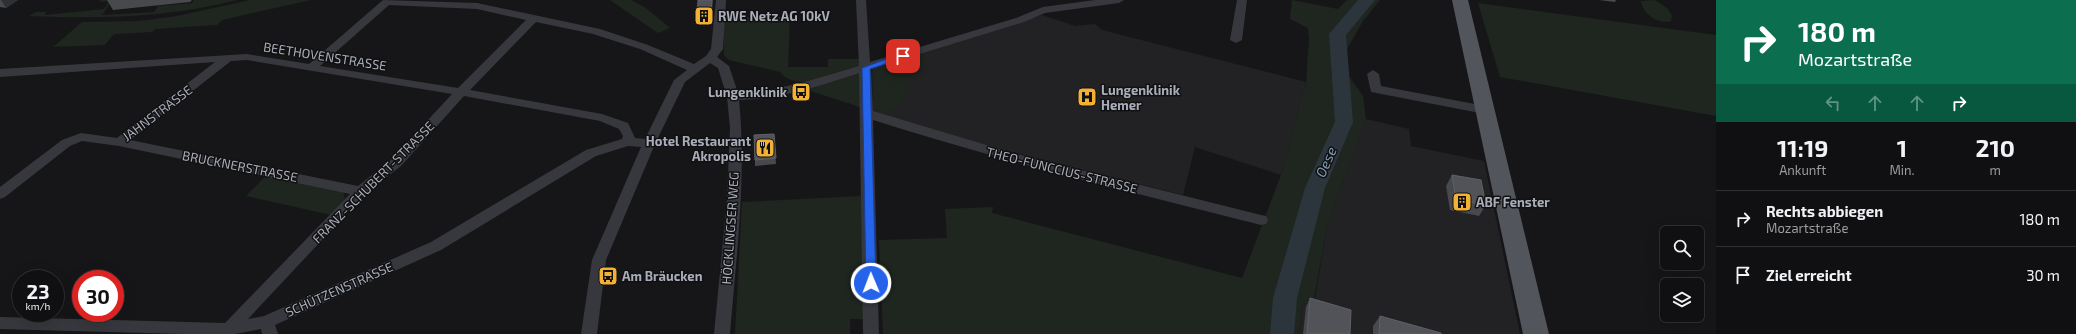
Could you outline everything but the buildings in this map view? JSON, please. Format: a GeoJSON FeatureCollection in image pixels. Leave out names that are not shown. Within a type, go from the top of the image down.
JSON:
{"type":"FeatureCollection","features":[{"type":"Feature","properties":{"kind":"main road"},"geometry":{"type":"LineString","coordinates":[[1460,0],[1536,334]]}},
{"type":"Feature","properties":{"kind":"street"},"geometry":{"type":"LineString","coordinates":[[589,334],[599,260],[649,144],[680,80],[710,58],[717,49],[721,0]]}},
{"type":"Feature","properties":{"kind":"street"},"geometry":{"type":"LineString","coordinates":[[861,0],[866,68],[866,113],[870,188],[871,334]]}},
{"type":"Feature","properties":{"kind":"street"},"geometry":{"type":"LineString","coordinates":[[733,97],[756,96],[801,88],[954,39],[1020,20],[1043,5],[1119,0]]}},
{"type":"Feature","properties":{"kind":"street"},"geometry":{"type":"LineString","coordinates":[[1236,40],[1242,0]]}},
{"type":"Feature","properties":{"kind":"street"},"geometry":{"type":"LineString","coordinates":[[311,68],[356,27],[387,2],[477,6],[596,31],[644,47],[695,69]]}},
{"type":"Feature","properties":{"kind":"street","name":"FRANZ-SCHUBERT-STRASSE"},"geometry":{"type":"LineString","coordinates":[[229,329],[360,191],[396,163],[461,92],[534,18]]}},
{"type":"Feature","properties":{"kind":"street","name":"BEETHOVENSTRASSE"},"geometry":{"type":"LineString","coordinates":[[0,73],[139,66],[228,58],[247,58],[461,92],[602,118],[624,126],[629,136],[628,142]]}},
{"type":"Feature","properties":{"kind":"street","name":"JAHNSTRASSE"},"geometry":{"type":"LineString","coordinates":[[0,194],[66,142],[81,137],[119,142],[173,102],[228,58]]}},
{"type":"Feature","properties":{"kind":"street","name":"HÖCKLINGSER WEG"},"geometry":{"type":"LineString","coordinates":[[710,58],[723,66],[733,97],[736,128],[734,199],[722,334]]}},
{"type":"Feature","properties":{"kind":"street"},"geometry":{"type":"LineString","coordinates":[[1373,74],[1375,89],[1485,110]]}},
{"type":"Feature","properties":{"kind":"street","name":"THEO-FUNCCIUS-STRASSE"},"geometry":{"type":"LineString","coordinates":[[866,113],[935,136],[990,151],[1261,220]]}},
{"type":"Feature","properties":{"kind":"street","name":"BRUCKNERSTRASSE"},"geometry":{"type":"LineString","coordinates":[[119,142],[360,191]]}},
{"type":"Feature","properties":{"kind":"street","name":"SCHÜTZENSTRASSE"},"geometry":{"type":"LineString","coordinates":[[2,326],[265,330],[436,246],[591,153],[628,142],[649,144]]}},
{"type":"Feature","properties":{"kind":"shaded area"},"geometry":{"type":"Polygon","coordinates":[[[101,0],[112,0],[102,15],[154,12],[158,6],[192,3],[194,0],[237,0],[185,11],[134,16],[29,16],[36,12],[46,12],[45,15],[104,9],[109,1],[99,2],[101,0]]]}},
{"type":"Feature","properties":{"kind":"shaded area"},"geometry":{"type":"Polygon","coordinates":[[[250,0],[311,0],[222,20],[217,25],[155,29],[152,32],[114,34],[105,45],[53,47],[82,22],[139,21],[177,16],[250,0]]]}},
{"type":"Feature","properties":{"kind":"shaded area"},"geometry":{"type":"Polygon","coordinates":[[[610,0],[631,0],[646,8],[670,28],[658,33],[610,0]]]}},
{"type":"Feature","properties":{"kind":"shaded area"},"geometry":{"type":"Polygon","coordinates":[[[1292,0],[1338,9],[1347,0],[1380,0],[1363,21],[1346,51],[1349,76],[1363,96],[1366,119],[1327,226],[1313,305],[1302,303],[1299,334],[883,334],[879,240],[947,238],[945,209],[993,207],[992,213],[1242,278],[1281,175],[1306,82],[1309,39],[1308,28],[1290,19],[1292,0]]]}},
{"type":"Feature","properties":{"kind":"shaded area"},"geometry":{"type":"Polygon","coordinates":[[[1655,0],[1668,9],[1672,16],[1671,21],[1666,22],[1656,20],[1644,10],[1641,1],[1655,0]]]}},
{"type":"Feature","properties":{"kind":"shaded area"},"geometry":{"type":"Polygon","coordinates":[[[1478,3],[1716,35],[1716,116],[1500,77],[1478,3]]]}},
{"type":"Feature","properties":{"kind":"shaded area","name":"Lungenklinik Hemer"},"geometry":{"type":"Polygon","coordinates":[[[1042,15],[1075,26],[1095,24],[1102,30],[1306,82],[1281,175],[1195,147],[1183,195],[937,133],[873,112],[872,67],[960,38],[1042,15]]]}},
{"type":"Feature","properties":{"kind":"shaded area"},"geometry":{"type":"Polygon","coordinates":[[[724,17],[790,17],[788,67],[828,67],[828,59],[861,59],[863,67],[832,77],[808,82],[788,78],[780,72],[729,60],[724,55],[724,17]]]}},
{"type":"Feature","properties":{"kind":"shaded area"},"geometry":{"type":"Polygon","coordinates":[[[925,54],[929,54],[932,57],[924,62],[901,101],[887,113],[875,110],[874,72],[925,54]]]}},
{"type":"Feature","properties":{"kind":"shaded area"},"geometry":{"type":"Polygon","coordinates":[[[864,70],[864,109],[804,89],[864,70]]]}},
{"type":"Feature","properties":{"kind":"shaded area"},"geometry":{"type":"Polygon","coordinates":[[[1366,119],[1409,129],[1411,146],[1484,161],[1520,334],[1299,334],[1302,303],[1314,305],[1327,226],[1366,119]]]}},
{"type":"Feature","properties":{"kind":"shaded area"},"geometry":{"type":"Polygon","coordinates":[[[267,175],[343,191],[345,199],[331,215],[246,196],[267,175]]]}},
{"type":"Feature","properties":{"kind":"shaded area"},"geometry":{"type":"Polygon","coordinates":[[[861,196],[864,319],[850,319],[850,334],[735,334],[742,202],[861,196]]]}},
{"type":"Feature","properties":{"kind":"waterway","name":"Oese"},"geometry":{"type":"LineString","coordinates":[[1282,334],[1285,298],[1315,188],[1344,122],[1337,34],[1367,0]]}},
{"type":"Feature","properties":{"kind":"place","name":"RWE Netz AG 10kV"},"geometry":{"type":"Point","coordinates":[704,16]}},
{"type":"Feature","properties":{"kind":"place","name":"Lungenklinik"},"geometry":{"type":"Point","coordinates":[801,92]}},
{"type":"Feature","properties":{"kind":"place","name":"Lungenklinik Hemer"},"geometry":{"type":"Point","coordinates":[1087,97]}},
{"type":"Feature","properties":{"kind":"place","name":"Hotel Restaurant Akropolis"},"geometry":{"type":"Point","coordinates":[765,148]}},
{"type":"Feature","properties":{"kind":"place","name":"ABF Fenster"},"geometry":{"type":"Point","coordinates":[1462,202]}},
{"type":"Feature","properties":{"kind":"place","name":"Am Bräucken"},"geometry":{"type":"Point","coordinates":[608,276]}},
{"type":"Feature","properties":{"kind":"route"},"geometry":{"type":"LineString","coordinates":[[871,283],[870,188],[866,113],[866,68],[903,56]]}}]}
